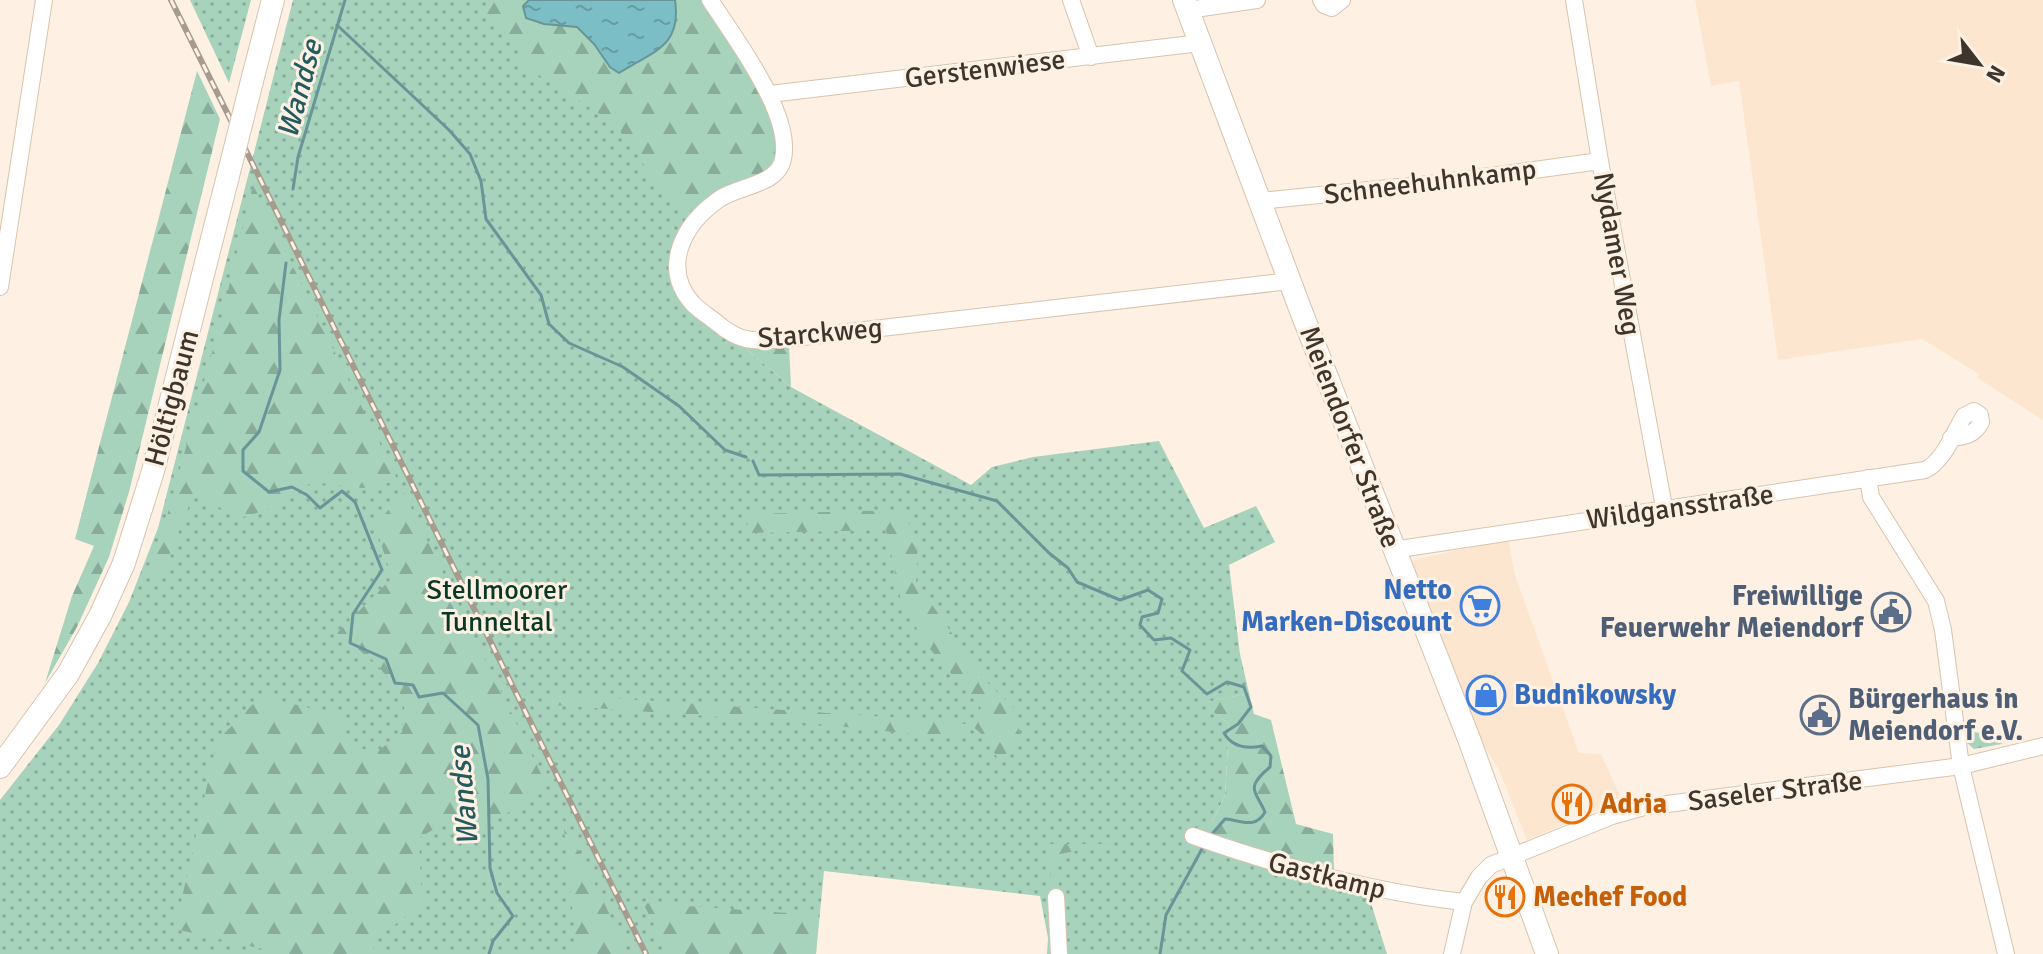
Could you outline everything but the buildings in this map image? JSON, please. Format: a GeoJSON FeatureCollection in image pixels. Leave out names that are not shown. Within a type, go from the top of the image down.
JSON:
{"type":"FeatureCollection","features":[{"type":"Feature","properties":{"kind":"main road","name":"Höltigbaum"},"geometry":{"type":"LineString","coordinates":[[0,767],[68,674],[100,616],[124,563],[153,471],[273,0]]}},
{"type":"Feature","properties":{"kind":"main road","name":"Meiendorfer Straße"},"geometry":{"type":"LineString","coordinates":[[1186,5],[1393,550],[1464,726],[1547,954]]}},
{"type":"Feature","properties":{"kind":"street"},"geometry":{"type":"LineString","coordinates":[[1,278],[44,0]]}},
{"type":"Feature","properties":{"kind":"street","name":"Starckweg"},"geometry":{"type":"LineString","coordinates":[[710,0],[770,94],[783,148],[779,171],[754,186],[736,190],[717,200],[685,232],[679,247],[678,262],[686,294],[733,336],[747,341],[786,339],[1290,281]]}},
{"type":"Feature","properties":{"kind":"street"},"geometry":{"type":"LineString","coordinates":[[1071,0],[1091,57]]}},
{"type":"Feature","properties":{"kind":"street","name":"Meiendorfer Straße"},"geometry":{"type":"LineString","coordinates":[[1186,5],[1257,0]]}},
{"type":"Feature","properties":{"kind":"street"},"geometry":{"type":"LineString","coordinates":[[1321,0],[1332,8],[1342,0]]}},
{"type":"Feature","properties":{"kind":"street","name":"Nydamer Weg"},"geometry":{"type":"LineString","coordinates":[[1574,0],[1600,161],[1664,507]]}},
{"type":"Feature","properties":{"kind":"street","name":"Gerstenwiese"},"geometry":{"type":"LineString","coordinates":[[770,94],[1200,43]]}},
{"type":"Feature","properties":{"kind":"street","name":"Schneehuhnkamp"},"geometry":{"type":"LineString","coordinates":[[1260,201],[1438,183],[1600,161]]}},
{"type":"Feature","properties":{"kind":"street","name":"Wildgansstraße"},"geometry":{"type":"LineString","coordinates":[[1393,550],[1928,469],[1951,438]]}},
{"type":"Feature","properties":{"kind":"street"},"geometry":{"type":"LineString","coordinates":[[1868,478],[1871,497],[1936,601],[1943,630],[1961,766],[2006,954]]}},
{"type":"Feature","properties":{"kind":"street","name":"Saseler Straße"},"geometry":{"type":"LineString","coordinates":[[1464,902],[1486,870],[1496,862],[1612,816],[1644,807],[1961,766],[2043,746]]}},
{"type":"Feature","properties":{"kind":"street","name":"Gastkamp"},"geometry":{"type":"LineString","coordinates":[[1193,836],[1248,856],[1382,890],[1464,902]]}},
{"type":"Feature","properties":{"kind":"street"},"geometry":{"type":"LineString","coordinates":[[1056,897],[1059,954]]}},
{"type":"Feature","properties":{"kind":"street"},"geometry":{"type":"LineString","coordinates":[[1452,954],[1464,902]]}},
{"type":"Feature","properties":{"kind":"shaded area"},"geometry":{"type":"Polygon","coordinates":[[[1695,0],[2043,0],[2043,420],[1977,378],[1979,374],[1922,339],[1778,360],[1739,81],[1711,86],[1695,0]]]}},
{"type":"Feature","properties":{"kind":"shaded area"},"geometry":{"type":"Polygon","coordinates":[[[1508,539],[1515,575],[1579,753],[1601,754],[1622,800],[1527,840],[1498,768],[1470,724],[1409,561],[1508,539]]]}},
{"type":"Feature","properties":{"kind":"green space"},"geometry":{"type":"Polygon","coordinates":[[[190,0],[251,0],[229,83],[190,0]]]}},
{"type":"Feature","properties":{"kind":"green space","name":"Stellmoorer Tunneltal"},"geometry":{"type":"Polygon","coordinates":[[[293,0],[692,0],[714,12],[764,98],[777,132],[780,154],[692,215],[677,284],[729,341],[744,347],[791,387],[971,485],[992,467],[1033,457],[1159,441],[1204,528],[1256,506],[1275,542],[1229,565],[1240,654],[1249,693],[1203,703],[1229,724],[1225,796],[1212,822],[1344,888],[1369,897],[1387,954],[1047,954],[1048,938],[1040,896],[824,871],[816,954],[0,954],[0,800],[59,725],[98,663],[129,602],[158,528],[293,0]]]}},
{"type":"Feature","properties":{"kind":"green space"},"geometry":{"type":"Polygon","coordinates":[[[496,0],[529,0],[523,7],[544,24],[577,27],[610,67],[619,73],[666,44],[678,20],[675,0],[706,0],[741,58],[766,109],[777,153],[772,168],[767,173],[715,193],[686,215],[660,192],[614,123],[526,67],[505,28],[486,14],[496,0]]]}},
{"type":"Feature","properties":{"kind":"green space"},"geometry":{"type":"Polygon","coordinates":[[[197,71],[220,119],[129,492],[109,557],[77,627],[45,683],[72,596],[94,546],[75,539],[197,71]]]}},
{"type":"Feature","properties":{"kind":"green space"},"geometry":{"type":"Polygon","coordinates":[[[253,185],[398,481],[363,488],[312,482],[277,507],[236,519],[195,490],[160,579],[147,570],[164,527],[222,316],[253,185]]]}},
{"type":"Feature","properties":{"kind":"green space"},"geometry":{"type":"Polygon","coordinates":[[[789,345],[791,387],[744,347],[789,345]]]}},
{"type":"Feature","properties":{"kind":"green space"},"geometry":{"type":"Polygon","coordinates":[[[404,493],[547,786],[487,827],[448,821],[419,838],[422,904],[376,939],[372,954],[285,954],[175,929],[217,741],[261,696],[342,716],[349,746],[377,752],[402,732],[405,700],[376,663],[337,633],[392,578],[375,525],[404,493]]]}},
{"type":"Feature","properties":{"kind":"green space"},"geometry":{"type":"Polygon","coordinates":[[[902,510],[918,540],[916,582],[984,679],[1015,709],[1020,735],[1000,762],[985,737],[971,725],[981,708],[929,648],[902,605],[886,530],[746,533],[749,514],[902,510]]]}},
{"type":"Feature","properties":{"kind":"green space"},"geometry":{"type":"Polygon","coordinates":[[[1249,693],[1254,714],[1271,720],[1296,824],[1333,834],[1334,871],[1205,836],[1225,796],[1229,724],[1202,703],[1249,693]]]}},
{"type":"Feature","properties":{"kind":"green space"},"geometry":{"type":"Polygon","coordinates":[[[552,694],[946,721],[971,725],[962,739],[817,724],[554,705],[552,694]]]}},
{"type":"Feature","properties":{"kind":"green space"},"geometry":{"type":"Polygon","coordinates":[[[1966,730],[1997,737],[2002,744],[1974,749],[1967,743],[1966,730]]]}},
{"type":"Feature","properties":{"kind":"green space"},"geometry":{"type":"Polygon","coordinates":[[[563,819],[629,954],[577,954],[563,819]]]}},
{"type":"Feature","properties":{"kind":"green space"},"geometry":{"type":"Polygon","coordinates":[[[1045,844],[1111,844],[1055,855],[1060,893],[1053,889],[1045,844]]]}},
{"type":"Feature","properties":{"kind":"green space"},"geometry":{"type":"Polygon","coordinates":[[[643,903],[818,915],[816,954],[669,954],[643,903]]]}},
{"type":"Feature","properties":{"kind":"water"},"geometry":{"type":"Polygon","coordinates":[[[529,0],[675,0],[676,16],[674,28],[662,46],[619,73],[610,67],[577,27],[544,24],[526,18],[523,6],[529,0]]]}},
{"type":"Feature","properties":{"kind":"waterway","name":"Wandse"},"geometry":{"type":"LineString","coordinates":[[293,189],[298,157],[345,0]]}},
{"type":"Feature","properties":{"kind":"waterway"},"geometry":{"type":"LineString","coordinates":[[337,25],[449,130],[470,154],[481,181],[486,219],[541,295],[549,324],[569,343],[623,367],[679,406],[725,450],[746,457]]}},
{"type":"Feature","properties":{"kind":"waterway","name":"Wandse"},"geometry":{"type":"LineString","coordinates":[[286,263],[279,320],[280,370],[259,432],[243,450],[243,471],[269,492],[292,487],[307,495],[320,508],[342,491],[355,502],[382,570],[353,614],[350,643],[386,659],[395,683],[413,685],[419,697],[443,693],[478,725],[488,779],[490,868],[497,893],[513,916],[493,941],[489,954]]}},
{"type":"Feature","properties":{"kind":"waterway"},"geometry":{"type":"LineString","coordinates":[[753,461],[759,475],[900,474],[997,501],[1068,568],[1077,582],[1120,600],[1148,590],[1162,599],[1158,613],[1142,617],[1140,625],[1154,640],[1171,638],[1190,650],[1182,671],[1207,694],[1227,682],[1244,687],[1251,707],[1238,724],[1224,733],[1240,746],[1262,746],[1271,756],[1270,767],[1257,780],[1254,789],[1265,812],[1261,818],[1247,823],[1225,819],[1211,835]]}},
{"type":"Feature","properties":{"kind":"waterway"},"geometry":{"type":"LineString","coordinates":[[1160,954],[1166,915],[1203,847]]}},
{"type":"Feature","properties":{"kind":"railway"},"geometry":{"type":"LineString","coordinates":[[171,0],[646,954]]}},
{"type":"Feature","properties":{"kind":"place","name":"Netto Marken-Discount"},"geometry":{"type":"Point","coordinates":[1480,606]}},
{"type":"Feature","properties":{"kind":"place","name":"Freiwillige Feuerwehr Meiendorf"},"geometry":{"type":"Point","coordinates":[1891,612]}},
{"type":"Feature","properties":{"kind":"place","name":"Budnikowsky"},"geometry":{"type":"Point","coordinates":[1486,695]}},
{"type":"Feature","properties":{"kind":"place","name":"Bürgerhaus in Meiendorf e.V."},"geometry":{"type":"Point","coordinates":[1820,715]}},
{"type":"Feature","properties":{"kind":"place","name":"Adria"},"geometry":{"type":"Point","coordinates":[1572,804]}},
{"type":"Feature","properties":{"kind":"place","name":"Mechef Food"},"geometry":{"type":"Point","coordinates":[1505,897]}}]}
